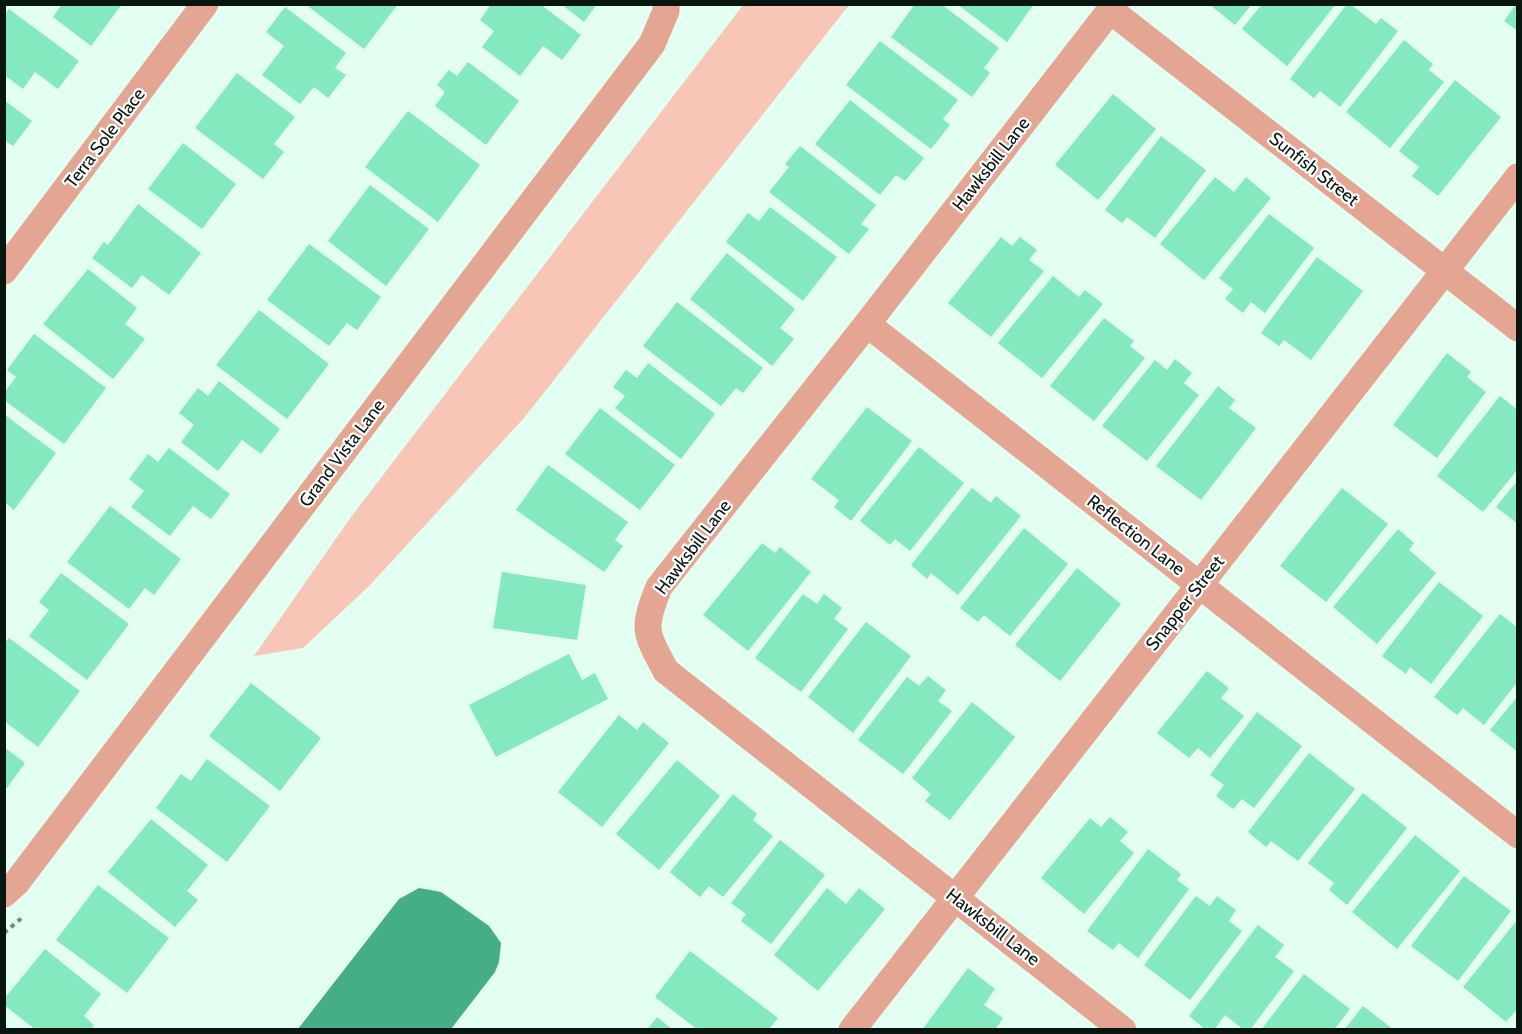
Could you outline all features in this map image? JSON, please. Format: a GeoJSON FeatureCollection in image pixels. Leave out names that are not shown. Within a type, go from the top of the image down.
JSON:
{"type":"FeatureCollection","features":[{"type":"Feature","properties":{"kind":"street","name":"Terra Sole Place"},"geometry":{"type":"LineString","coordinates":[[4,271],[205,4]]}},
{"type":"Feature","properties":{"kind":"street","name":"Grand Vista Lane"},"geometry":{"type":"LineString","coordinates":[[4,894],[17,882],[652,44],[666,11],[666,4]]}},
{"type":"Feature","properties":{"kind":"street","name":"Sunfish Street"},"geometry":{"type":"LineString","coordinates":[[1112,7],[1518,328]]}},
{"type":"Feature","properties":{"kind":"street","name":"Hawksbill Lane"},"geometry":{"type":"LineString","coordinates":[[1112,7],[867,324],[659,587],[648,613],[648,638],[666,671],[1123,1029]]}},
{"type":"Feature","properties":{"kind":"street","name":"Snapper Street"},"geometry":{"type":"LineString","coordinates":[[852,1029],[1518,177]]}},
{"type":"Feature","properties":{"kind":"street","name":"Reflection Lane"},"geometry":{"type":"LineString","coordinates":[[867,324],[1518,835]]}},
{"type":"Feature","properties":{"kind":"shaded area"},"geometry":{"type":"Polygon","coordinates":[[[743,5],[849,5],[524,418],[369,586],[303,648],[254,656],[351,517],[743,5]]]}},
{"type":"Feature","properties":{"kind":"shaded area"},"geometry":{"type":"Polygon","coordinates":[[[419,888],[441,892],[489,926],[501,943],[499,962],[495,972],[451,1029],[298,1029],[399,899],[419,888]]]}},
{"type":"Feature","properties":{"kind":"building"},"geometry":{"type":"Polygon","coordinates":[[[62,4],[122,4],[91,46],[53,17],[62,4]]]}},
{"type":"Feature","properties":{"kind":"building"},"geometry":{"type":"Polygon","coordinates":[[[305,4],[398,4],[364,49],[305,4]]]}},
{"type":"Feature","properties":{"kind":"building"},"geometry":{"type":"Polygon","coordinates":[[[491,4],[540,4],[581,35],[562,60],[543,46],[520,76],[482,47],[494,31],[480,20],[491,4]]]}},
{"type":"Feature","properties":{"kind":"building"},"geometry":{"type":"Polygon","coordinates":[[[561,4],[597,4],[584,22],[561,4]]]}},
{"type":"Feature","properties":{"kind":"building"},"geometry":{"type":"Polygon","coordinates":[[[915,4],[941,4],[999,48],[984,68],[990,73],[972,97],[891,37],[915,4]]]}},
{"type":"Feature","properties":{"kind":"building"},"geometry":{"type":"Polygon","coordinates":[[[957,4],[1034,4],[1007,42],[957,4]]]}},
{"type":"Feature","properties":{"kind":"building"},"geometry":{"type":"Polygon","coordinates":[[[1209,4],[1252,4],[1235,25],[1209,4]]]}},
{"type":"Feature","properties":{"kind":"building"},"geometry":{"type":"Polygon","coordinates":[[[1262,4],[1336,4],[1287,66],[1242,29],[1262,4]]]}},
{"type":"Feature","properties":{"kind":"building"},"geometry":{"type":"Polygon","coordinates":[[[1347,4],[1376,24],[1381,18],[1398,31],[1340,107],[1320,91],[1314,98],[1290,79],[1347,4]]]}},
{"type":"Feature","properties":{"kind":"building"},"geometry":{"type":"Polygon","coordinates":[[[1518,4],[1518,31],[1504,21],[1518,4]]]}},
{"type":"Feature","properties":{"kind":"building"},"geometry":{"type":"Polygon","coordinates":[[[285,7],[346,53],[335,68],[346,75],[328,98],[314,87],[300,104],[262,75],[284,46],[266,32],[285,7]]]}},
{"type":"Feature","properties":{"kind":"building"},"geometry":{"type":"Polygon","coordinates":[[[9,9],[79,61],[58,89],[35,72],[23,89],[4,75],[4,15],[9,9]]]}},
{"type":"Feature","properties":{"kind":"building"},"geometry":{"type":"Polygon","coordinates":[[[1404,40],[1433,64],[1429,70],[1444,82],[1390,148],[1346,112],[1404,40]]]}},
{"type":"Feature","properties":{"kind":"building"},"geometry":{"type":"Polygon","coordinates":[[[880,41],[958,100],[943,119],[950,125],[931,149],[846,85],[880,41]]]}},
{"type":"Feature","properties":{"kind":"building"},"geometry":{"type":"Polygon","coordinates":[[[468,62],[519,101],[486,145],[435,106],[445,92],[437,85],[449,70],[457,76],[468,62]]]}},
{"type":"Feature","properties":{"kind":"building"},"geometry":{"type":"Polygon","coordinates":[[[237,73],[295,117],[274,144],[284,152],[263,179],[195,128],[237,73]]]}},
{"type":"Feature","properties":{"kind":"building"},"geometry":{"type":"Polygon","coordinates":[[[1455,80],[1501,117],[1438,196],[1412,176],[1419,167],[1399,151],[1455,80]]]}},
{"type":"Feature","properties":{"kind":"building"},"geometry":{"type":"Polygon","coordinates":[[[1113,94],[1156,129],[1098,200],[1055,165],[1113,94]]]}},
{"type":"Feature","properties":{"kind":"building"},"geometry":{"type":"Polygon","coordinates":[[[4,100],[32,121],[13,146],[4,140],[4,100]]]}},
{"type":"Feature","properties":{"kind":"building"},"geometry":{"type":"Polygon","coordinates":[[[850,100],[924,158],[905,181],[896,175],[880,195],[815,144],[850,100]]]}},
{"type":"Feature","properties":{"kind":"building"},"geometry":{"type":"Polygon","coordinates":[[[408,111],[480,165],[438,222],[365,167],[408,111]]]}},
{"type":"Feature","properties":{"kind":"building"},"geometry":{"type":"Polygon","coordinates":[[[1161,136],[1206,170],[1155,238],[1127,217],[1122,223],[1105,210],[1161,136]]]}},
{"type":"Feature","properties":{"kind":"building"},"geometry":{"type":"Polygon","coordinates":[[[183,143],[236,184],[202,229],[148,189],[183,143]]]}},
{"type":"Feature","properties":{"kind":"building"},"geometry":{"type":"Polygon","coordinates":[[[800,146],[876,205],[861,224],[869,229],[849,254],[769,192],[789,167],[785,164],[800,146]]]}},
{"type":"Feature","properties":{"kind":"building"},"geometry":{"type":"Polygon","coordinates":[[[1215,177],[1234,192],[1246,177],[1271,198],[1204,280],[1160,244],[1215,177]]]}},
{"type":"Feature","properties":{"kind":"building"},"geometry":{"type":"Polygon","coordinates":[[[370,185],[429,229],[386,286],[328,241],[370,185]]]}},
{"type":"Feature","properties":{"kind":"building"},"geometry":{"type":"Polygon","coordinates":[[[138,204],[201,253],[169,295],[142,275],[132,288],[92,258],[104,242],[108,245],[138,204]]]}},
{"type":"Feature","properties":{"kind":"building"},"geometry":{"type":"Polygon","coordinates":[[[770,207],[837,257],[803,301],[726,242],[748,213],[759,221],[770,207]]]}},
{"type":"Feature","properties":{"kind":"building"},"geometry":{"type":"Polygon","coordinates":[[[1269,214],[1314,248],[1265,313],[1251,302],[1243,313],[1225,299],[1233,289],[1219,278],[1269,214]]]}},
{"type":"Feature","properties":{"kind":"building"},"geometry":{"type":"Polygon","coordinates":[[[1001,237],[1012,246],[1020,237],[1037,250],[1029,260],[1044,271],[991,337],[948,303],[1001,237]]]}},
{"type":"Feature","properties":{"kind":"building"},"geometry":{"type":"Polygon","coordinates":[[[309,244],[381,297],[357,330],[347,323],[329,346],[267,300],[309,244]]]}},
{"type":"Feature","properties":{"kind":"building"},"geometry":{"type":"Polygon","coordinates":[[[727,253],[795,309],[780,328],[794,339],[772,366],[690,299],[727,253]]]}},
{"type":"Feature","properties":{"kind":"building"},"geometry":{"type":"Polygon","coordinates":[[[1317,257],[1363,291],[1311,360],[1284,340],[1279,346],[1261,333],[1317,257]]]}},
{"type":"Feature","properties":{"kind":"building"},"geometry":{"type":"Polygon","coordinates":[[[88,269],[137,308],[125,324],[145,339],[113,379],[43,324],[88,269]]]}},
{"type":"Feature","properties":{"kind":"building"},"geometry":{"type":"Polygon","coordinates":[[[1053,276],[1079,297],[1085,290],[1103,304],[1042,378],[998,343],[1053,276]]]}},
{"type":"Feature","properties":{"kind":"building"},"geometry":{"type":"Polygon","coordinates":[[[677,302],[763,368],[743,393],[736,388],[721,406],[643,346],[677,302]]]}},
{"type":"Feature","properties":{"kind":"building"},"geometry":{"type":"Polygon","coordinates":[[[259,310],[329,364],[287,419],[216,365],[259,310]]]}},
{"type":"Feature","properties":{"kind":"building"},"geometry":{"type":"Polygon","coordinates":[[[1104,318],[1134,341],[1130,346],[1145,358],[1094,421],[1050,386],[1104,318]]]}},
{"type":"Feature","properties":{"kind":"building"},"geometry":{"type":"Polygon","coordinates":[[[34,334],[106,388],[64,444],[4,400],[4,393],[16,377],[7,370],[34,334]]]}},
{"type":"Feature","properties":{"kind":"building"},"geometry":{"type":"Polygon","coordinates":[[[1447,353],[1471,372],[1467,377],[1486,392],[1437,458],[1393,425],[1447,353]]]}},
{"type":"Feature","properties":{"kind":"building"},"geometry":{"type":"Polygon","coordinates":[[[1175,359],[1192,373],[1184,383],[1199,395],[1147,461],[1102,426],[1155,360],[1167,370],[1175,359]]]}},
{"type":"Feature","properties":{"kind":"building"},"geometry":{"type":"Polygon","coordinates":[[[648,363],[715,414],[681,459],[615,408],[625,396],[613,387],[626,370],[637,378],[648,363]]]}},
{"type":"Feature","properties":{"kind":"building"},"geometry":{"type":"Polygon","coordinates":[[[219,381],[280,429],[261,454],[242,440],[218,471],[181,442],[194,425],[179,413],[198,388],[208,396],[219,381]]]}},
{"type":"Feature","properties":{"kind":"building"},"geometry":{"type":"Polygon","coordinates":[[[1218,386],[1235,400],[1229,408],[1256,428],[1201,500],[1156,466],[1218,386]]]}},
{"type":"Feature","properties":{"kind":"building"},"geometry":{"type":"Polygon","coordinates":[[[1500,396],[1518,410],[1518,469],[1483,512],[1437,476],[1500,396]]]}},
{"type":"Feature","properties":{"kind":"building"},"geometry":{"type":"Polygon","coordinates":[[[867,407],[912,441],[851,521],[834,507],[839,500],[811,479],[867,407]]]}},
{"type":"Feature","properties":{"kind":"building"},"geometry":{"type":"Polygon","coordinates":[[[600,408],[675,465],[640,510],[565,454],[600,408]]]}},
{"type":"Feature","properties":{"kind":"building"},"geometry":{"type":"Polygon","coordinates":[[[5,415],[56,453],[14,510],[5,502],[5,415]]]}},
{"type":"Feature","properties":{"kind":"building"},"geometry":{"type":"Polygon","coordinates":[[[919,447],[964,483],[910,551],[895,539],[890,545],[860,521],[919,447]]]}},
{"type":"Feature","properties":{"kind":"building"},"geometry":{"type":"Polygon","coordinates":[[[169,448],[230,494],[211,519],[193,506],[170,536],[131,507],[144,491],[129,479],[148,454],[158,462],[169,448]]]}},
{"type":"Feature","properties":{"kind":"building"},"geometry":{"type":"Polygon","coordinates":[[[548,465],[628,522],[615,540],[623,546],[604,572],[516,510],[548,465]]]}},
{"type":"Feature","properties":{"kind":"building"},"geometry":{"type":"Polygon","coordinates":[[[1518,480],[1518,524],[1496,507],[1518,480]]]}},
{"type":"Feature","properties":{"kind":"building"},"geometry":{"type":"Polygon","coordinates":[[[972,488],[991,503],[996,496],[1021,516],[958,595],[931,573],[927,579],[911,565],[972,488]]]}},
{"type":"Feature","properties":{"kind":"building"},"geometry":{"type":"Polygon","coordinates":[[[1342,488],[1388,524],[1326,602],[1280,566],[1342,488]]]}},
{"type":"Feature","properties":{"kind":"building"},"geometry":{"type":"Polygon","coordinates":[[[110,506],[181,559],[154,595],[145,588],[129,609],[67,562],[110,506]]]}},
{"type":"Feature","properties":{"kind":"building"},"geometry":{"type":"Polygon","coordinates":[[[1024,528],[1068,564],[1010,636],[984,615],[978,622],[960,608],[1024,528]]]}},
{"type":"Feature","properties":{"kind":"building"},"geometry":{"type":"Polygon","coordinates":[[[1398,529],[1414,543],[1409,550],[1436,573],[1377,644],[1333,607],[1398,529]]]}},
{"type":"Feature","properties":{"kind":"building"},"geometry":{"type":"Polygon","coordinates":[[[762,543],[775,553],[780,547],[811,572],[748,651],[703,615],[762,543]]]}},
{"type":"Feature","properties":{"kind":"building"},"geometry":{"type":"Polygon","coordinates":[[[1077,568],[1121,604],[1060,681],[1015,645],[1077,568]]]}},
{"type":"Feature","properties":{"kind":"building"},"geometry":{"type":"Polygon","coordinates":[[[502,572],[586,585],[577,640],[493,628],[502,572]]]}},
{"type":"Feature","properties":{"kind":"building"},"geometry":{"type":"Polygon","coordinates":[[[61,573],[129,624],[87,680],[29,636],[49,610],[39,602],[61,573]]]}},
{"type":"Feature","properties":{"kind":"building"},"geometry":{"type":"Polygon","coordinates":[[[1439,582],[1483,616],[1431,684],[1410,667],[1406,674],[1382,656],[1439,582]]]}},
{"type":"Feature","properties":{"kind":"building"},"geometry":{"type":"Polygon","coordinates":[[[803,594],[817,604],[824,594],[842,608],[834,619],[848,629],[801,692],[755,658],[803,594]]]}},
{"type":"Feature","properties":{"kind":"building"},"geometry":{"type":"Polygon","coordinates":[[[1500,614],[1518,628],[1518,681],[1484,725],[1463,708],[1457,715],[1434,697],[1500,614]]]}},
{"type":"Feature","properties":{"kind":"building"},"geometry":{"type":"Polygon","coordinates":[[[866,622],[911,656],[853,733],[808,697],[866,622]]]}},
{"type":"Feature","properties":{"kind":"building"},"geometry":{"type":"Polygon","coordinates":[[[9,638],[80,691],[38,747],[4,721],[4,644],[9,638]]]}},
{"type":"Feature","properties":{"kind":"building"},"geometry":{"type":"Polygon","coordinates":[[[569,654],[582,680],[595,673],[608,699],[496,757],[469,705],[569,654]]]}},
{"type":"Feature","properties":{"kind":"building"},"geometry":{"type":"Polygon","coordinates":[[[1207,671],[1229,688],[1221,698],[1244,716],[1210,758],[1198,748],[1189,758],[1157,733],[1207,671]]]}},
{"type":"Feature","properties":{"kind":"building"},"geometry":{"type":"Polygon","coordinates":[[[928,676],[946,690],[938,701],[952,711],[903,774],[858,740],[907,677],[919,686],[928,676]]]}},
{"type":"Feature","properties":{"kind":"building"},"geometry":{"type":"Polygon","coordinates":[[[251,683],[321,738],[280,791],[209,736],[251,683]]]}},
{"type":"Feature","properties":{"kind":"building"},"geometry":{"type":"Polygon","coordinates":[[[1518,696],[1518,752],[1490,730],[1518,696]]]}},
{"type":"Feature","properties":{"kind":"building"},"geometry":{"type":"Polygon","coordinates":[[[972,702],[1015,737],[950,820],[925,801],[931,794],[912,778],[972,702]]]}},
{"type":"Feature","properties":{"kind":"building"},"geometry":{"type":"Polygon","coordinates":[[[1257,712],[1302,746],[1254,808],[1242,799],[1233,809],[1216,796],[1224,785],[1210,775],[1257,712]]]}},
{"type":"Feature","properties":{"kind":"building"},"geometry":{"type":"Polygon","coordinates":[[[619,715],[637,730],[643,722],[669,743],[602,827],[558,792],[619,715]]]}},
{"type":"Feature","properties":{"kind":"building"},"geometry":{"type":"Polygon","coordinates":[[[4,747],[25,763],[7,788],[4,786],[4,747]]]}},
{"type":"Feature","properties":{"kind":"building"},"geometry":{"type":"Polygon","coordinates":[[[1309,753],[1355,789],[1298,861],[1271,841],[1266,847],[1248,832],[1309,753]]]}},
{"type":"Feature","properties":{"kind":"building"},"geometry":{"type":"Polygon","coordinates":[[[207,759],[270,806],[227,862],[156,808],[181,774],[191,781],[207,759]]]}},
{"type":"Feature","properties":{"kind":"building"},"geometry":{"type":"Polygon","coordinates":[[[677,760],[720,796],[659,870],[616,834],[677,760]]]}},
{"type":"Feature","properties":{"kind":"building"},"geometry":{"type":"Polygon","coordinates":[[[1363,793],[1407,828],[1347,905],[1329,890],[1334,883],[1308,863],[1363,793]]]}},
{"type":"Feature","properties":{"kind":"building"},"geometry":{"type":"Polygon","coordinates":[[[733,794],[757,814],[753,820],[773,836],[723,897],[709,886],[700,897],[670,872],[733,794]]]}},
{"type":"Feature","properties":{"kind":"building"},"geometry":{"type":"Polygon","coordinates":[[[1110,817],[1128,832],[1120,841],[1134,853],[1084,914],[1041,878],[1090,818],[1101,827],[1110,817]]]}},
{"type":"Feature","properties":{"kind":"building"},"geometry":{"type":"Polygon","coordinates":[[[151,819],[208,865],[187,891],[198,900],[175,927],[108,872],[151,819]]]}},
{"type":"Feature","properties":{"kind":"building"},"geometry":{"type":"Polygon","coordinates":[[[1415,835],[1460,871],[1397,949],[1352,912],[1415,835]]]}},
{"type":"Feature","properties":{"kind":"building"},"geometry":{"type":"Polygon","coordinates":[[[780,840],[825,875],[771,944],[741,921],[746,914],[731,903],[780,840]]]}},
{"type":"Feature","properties":{"kind":"building"},"geometry":{"type":"Polygon","coordinates":[[[1148,849],[1181,874],[1177,880],[1189,889],[1138,958],[1119,943],[1113,950],[1087,931],[1148,849]]]}},
{"type":"Feature","properties":{"kind":"building"},"geometry":{"type":"Polygon","coordinates":[[[1464,876],[1511,911],[1458,981],[1411,946],[1464,876]]]}},
{"type":"Feature","properties":{"kind":"building"},"geometry":{"type":"Polygon","coordinates":[[[98,885],[169,938],[127,993],[56,940],[98,885]]]}},
{"type":"Feature","properties":{"kind":"building"},"geometry":{"type":"Polygon","coordinates":[[[827,888],[846,904],[859,888],[885,909],[818,991],[774,955],[827,888]]]}},
{"type":"Feature","properties":{"kind":"building"},"geometry":{"type":"Polygon","coordinates":[[[1196,896],[1210,906],[1217,896],[1236,910],[1229,921],[1242,931],[1190,1000],[1144,965],[1196,896]]]}},
{"type":"Feature","properties":{"kind":"building"},"geometry":{"type":"Polygon","coordinates":[[[1518,919],[1518,1008],[1506,1022],[1463,987],[1518,919]]]}},
{"type":"Feature","properties":{"kind":"building"},"geometry":{"type":"Polygon","coordinates":[[[1258,925],[1284,945],[1275,957],[1294,971],[1250,1030],[1244,1030],[1225,1015],[1214,1030],[1206,1030],[1189,1016],[1258,925]]]}},
{"type":"Feature","properties":{"kind":"building"},"geometry":{"type":"Polygon","coordinates":[[[45,949],[101,994],[84,1016],[94,1025],[91,1030],[36,1030],[4,1005],[4,999],[45,949]]]}},
{"type":"Feature","properties":{"kind":"building"},"geometry":{"type":"Polygon","coordinates":[[[690,951],[778,1018],[768,1030],[698,1030],[655,997],[690,951]]]}},
{"type":"Feature","properties":{"kind":"building"},"geometry":{"type":"Polygon","coordinates":[[[968,968],[995,989],[984,1005],[1003,1018],[995,1030],[922,1030],[968,968]]]}},
{"type":"Feature","properties":{"kind":"building"},"geometry":{"type":"Polygon","coordinates":[[[1304,974],[1350,1009],[1334,1030],[1261,1030],[1304,974]]]}},
{"type":"Feature","properties":{"kind":"building"},"geometry":{"type":"Polygon","coordinates":[[[1363,1006],[1394,1030],[1344,1030],[1363,1006]]]}},
{"type":"Feature","properties":{"kind":"building"},"geometry":{"type":"Polygon","coordinates":[[[657,1017],[673,1030],[647,1030],[657,1017]]]}}]}
